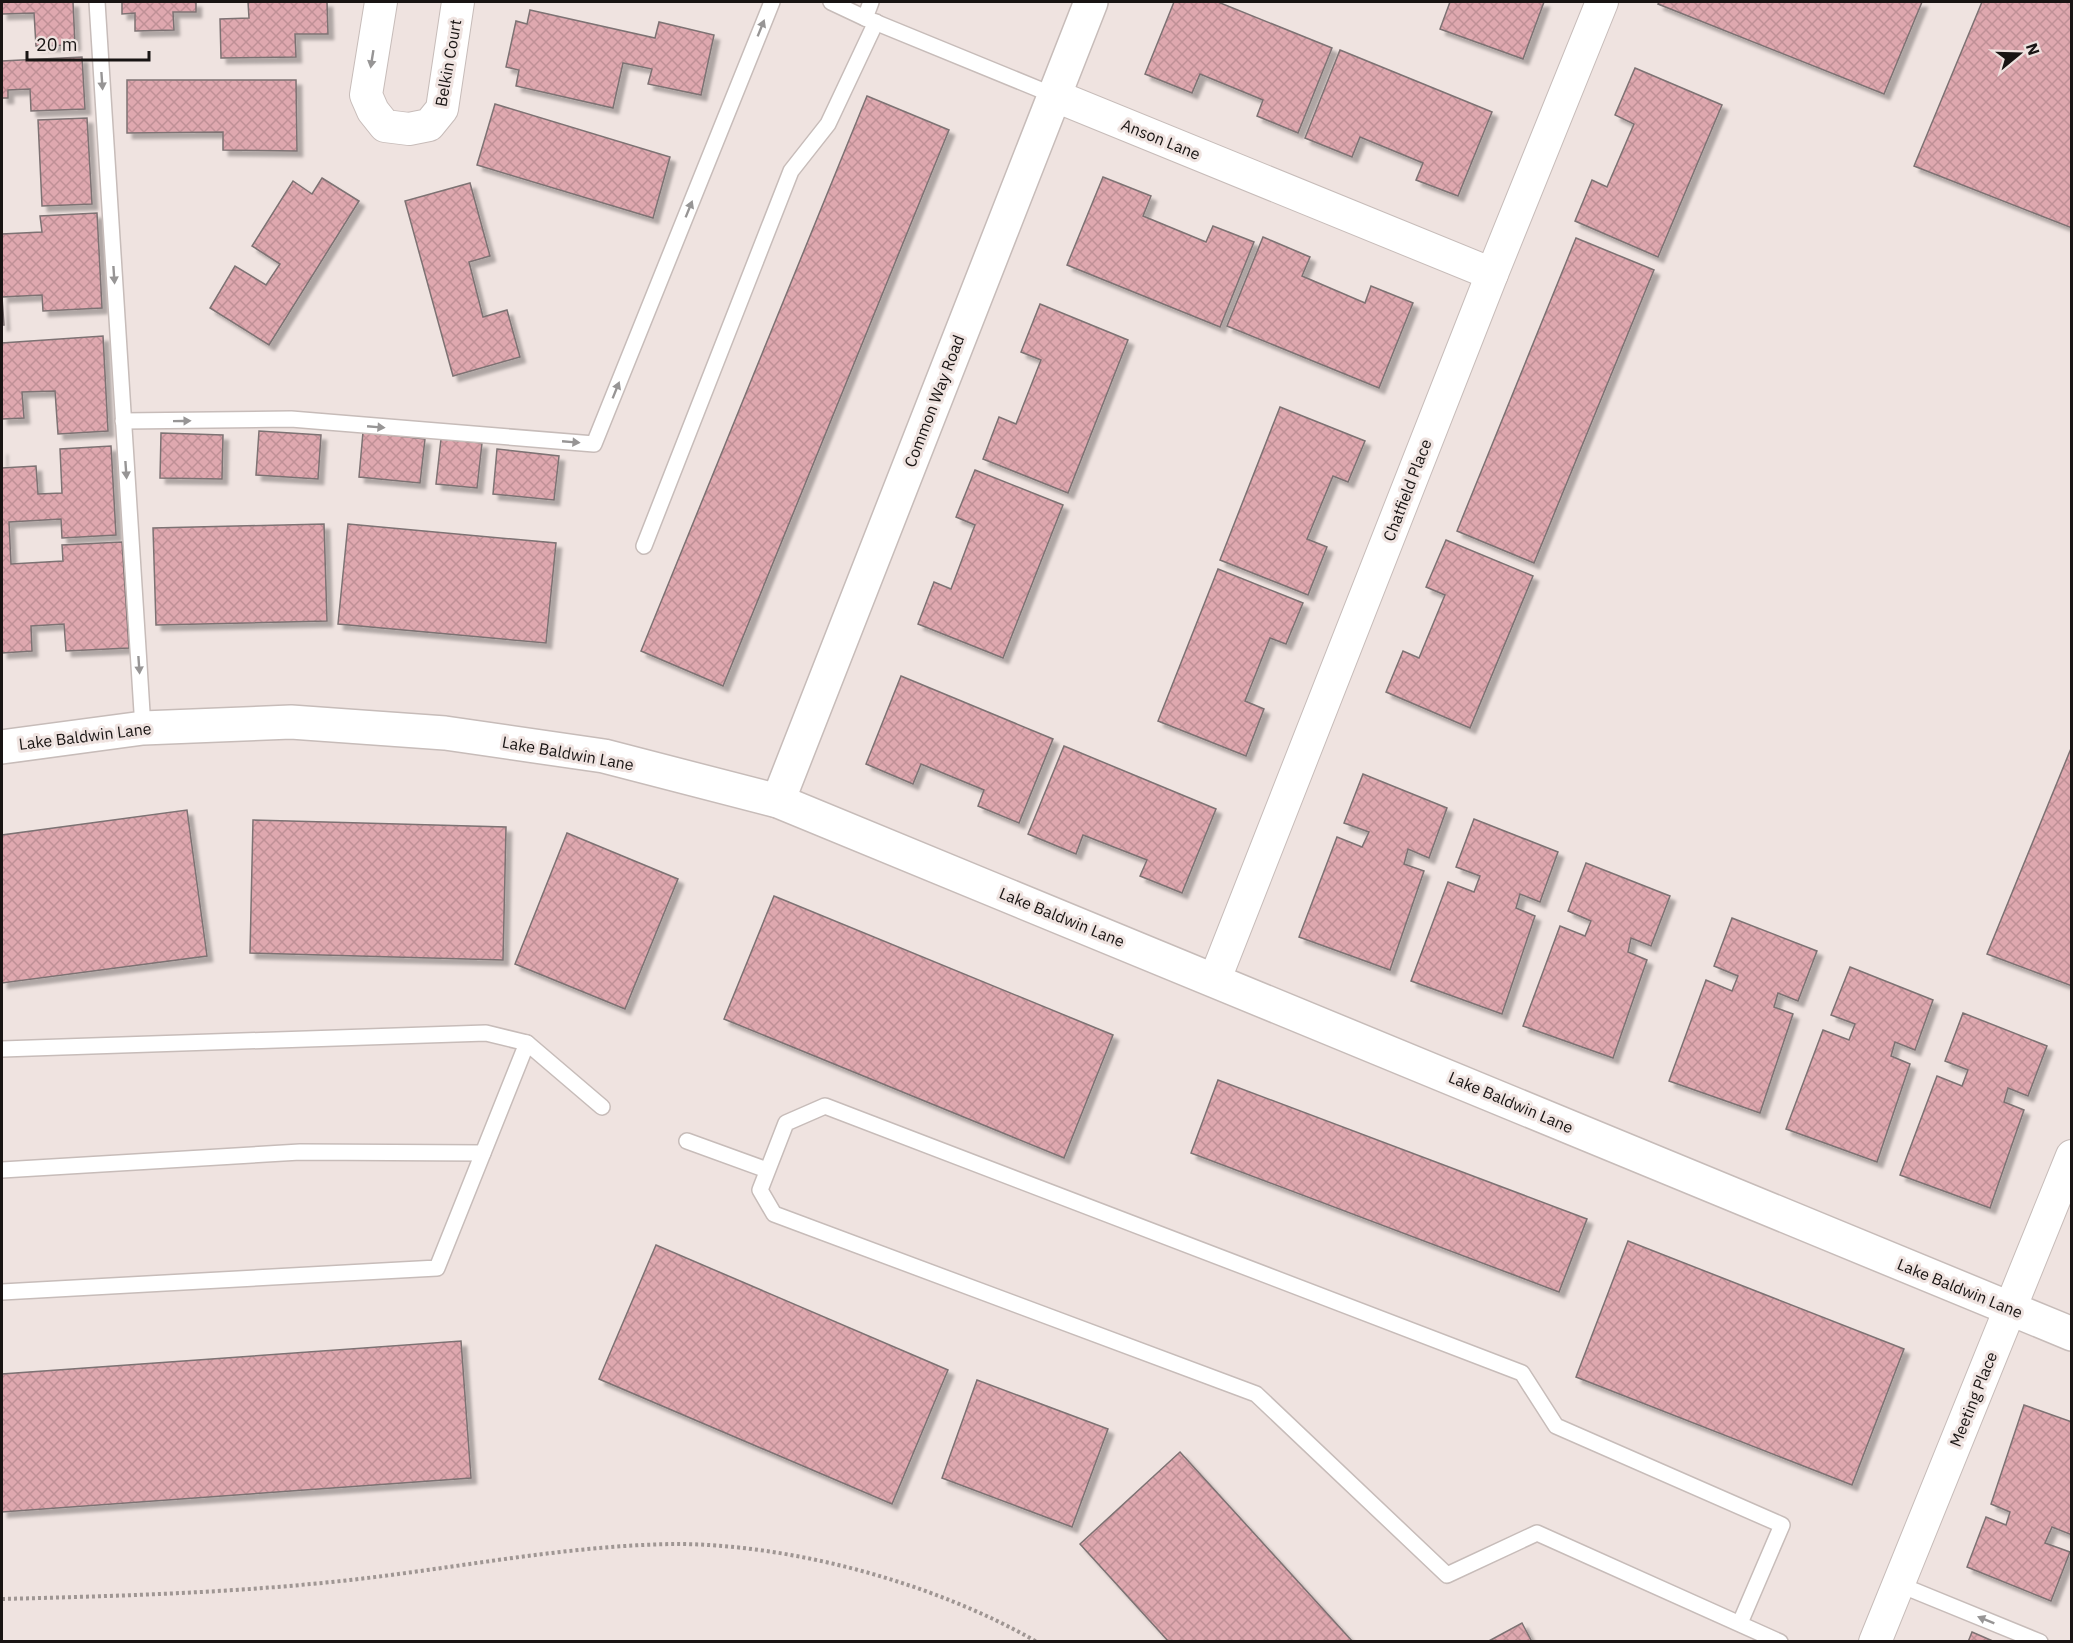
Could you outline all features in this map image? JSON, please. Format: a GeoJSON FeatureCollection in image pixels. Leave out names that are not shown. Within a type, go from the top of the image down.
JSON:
{"type":"FeatureCollection","features":[{"type":"Feature","properties":{"kind":"street","name":"Belkin Court"},"geometry":{"type":"LineString","coordinates":[[381,2],[366,95],[373,111],[385,126],[409,129],[429,125],[442,110],[458,2]]}},
{"type":"Feature","properties":{"kind":"street","name":"Common Way Road"},"geometry":{"type":"LineString","coordinates":[[778,801],[1091,2]]}},
{"type":"Feature","properties":{"kind":"street","name":"Chatfield Place"},"geometry":{"type":"LineString","coordinates":[[1215,979],[1492,274],[1602,2]]}},
{"type":"Feature","properties":{"kind":"street","name":"Anson Lane"},"geometry":{"type":"LineString","coordinates":[[1053,95],[1492,274]]}},
{"type":"Feature","properties":{"kind":"street","name":"Lake Baldwin Lane"},"geometry":{"type":"LineString","coordinates":[[2,747],[143,728],[291,722],[445,733],[604,756],[778,801],[1215,979],[2072,1334]]}},
{"type":"Feature","properties":{"kind":"street","name":"Meeting Place"},"geometry":{"type":"LineString","coordinates":[[1875,1641],[2072,1156]]}},
{"type":"Feature","properties":{"kind":"lane"},"geometry":{"type":"LineString","coordinates":[[96,2],[143,728]]}},
{"type":"Feature","properties":{"kind":"lane"},"geometry":{"type":"LineString","coordinates":[[123,421],[291,419],[594,444],[772,2]]}},
{"type":"Feature","properties":{"kind":"lane","name":"Anson Lane"},"geometry":{"type":"LineString","coordinates":[[831,2],[1053,95]]}},
{"type":"Feature","properties":{"kind":"lane"},"geometry":{"type":"LineString","coordinates":[[645,546],[791,171],[828,123],[871,20],[871,2]]}},
{"type":"Feature","properties":{"kind":"lane"},"geometry":{"type":"LineString","coordinates":[[2,1049],[486,1034],[527,1043],[602,1107]]}},
{"type":"Feature","properties":{"kind":"lane"},"geometry":{"type":"LineString","coordinates":[[2,1292],[437,1268],[527,1043]]}},
{"type":"Feature","properties":{"kind":"lane"},"geometry":{"type":"LineString","coordinates":[[1740,1623],[1782,1525],[1556,1426],[1522,1372],[825,1106],[786,1123],[760,1190],[774,1214],[1256,1394],[1447,1575],[1537,1533],[1780,1641]]}},
{"type":"Feature","properties":{"kind":"lane"},"geometry":{"type":"LineString","coordinates":[[687,1141],[767,1170]]}},
{"type":"Feature","properties":{"kind":"lane"},"geometry":{"type":"LineString","coordinates":[[2,1170],[300,1152],[483,1153]]}},
{"type":"Feature","properties":{"kind":"lane"},"geometry":{"type":"LineString","coordinates":[[1898,1584],[2040,1641]]}},
{"type":"Feature","properties":{"kind":"path"},"geometry":{"type":"LineString","coordinates":[[2,1599],[153,1596],[242,1590],[351,1580],[623,1546],[693,1545],[757,1550],[893,1581],[948,1600],[1036,1641]]}},
{"type":"Feature","properties":{"kind":"building"},"geometry":{"type":"Polygon","coordinates":[[[2,2],[73,2],[75,45],[36,46],[34,13],[2,14],[2,2]]]}},
{"type":"Feature","properties":{"kind":"building"},"geometry":{"type":"Polygon","coordinates":[[[122,2],[196,2],[196,12],[173,12],[174,30],[135,31],[135,13],[122,14],[122,2]]]}},
{"type":"Feature","properties":{"kind":"building"},"geometry":{"type":"Polygon","coordinates":[[[248,2],[327,2],[328,34],[295,34],[296,57],[221,58],[220,19],[249,18],[248,2]]]}},
{"type":"Feature","properties":{"kind":"building"},"geometry":{"type":"Polygon","coordinates":[[[1174,2],[1218,2],[1332,48],[1298,133],[1257,116],[1263,100],[1200,74],[1192,93],[1145,74],[1174,2]]]}},
{"type":"Feature","properties":{"kind":"building"},"geometry":{"type":"Polygon","coordinates":[[[1450,2],[1544,2],[1523,59],[1440,29],[1450,2]]]}},
{"type":"Feature","properties":{"kind":"building"},"geometry":{"type":"Polygon","coordinates":[[[1659,2],[1922,2],[1884,94],[1658,4],[1659,2]]]}},
{"type":"Feature","properties":{"kind":"building"},"geometry":{"type":"Polygon","coordinates":[[[1982,2],[2072,2],[2072,228],[1914,166],[1982,2]]]}},
{"type":"Feature","properties":{"kind":"building"},"geometry":{"type":"Polygon","coordinates":[[[530,10],[655,38],[659,22],[714,35],[701,95],[648,84],[652,69],[623,63],[613,108],[516,86],[519,70],[506,67],[516,21],[527,24],[530,10]]]}},
{"type":"Feature","properties":{"kind":"building"},"geometry":{"type":"Polygon","coordinates":[[[1340,50],[1492,112],[1458,196],[1416,180],[1423,163],[1360,137],[1352,157],[1305,138],[1340,50]]]}},
{"type":"Feature","properties":{"kind":"building"},"geometry":{"type":"Polygon","coordinates":[[[82,57],[85,109],[31,111],[30,89],[8,90],[8,98],[2,98],[2,61],[82,57]]]}},
{"type":"Feature","properties":{"kind":"building"},"geometry":{"type":"Polygon","coordinates":[[[1635,68],[1722,105],[1658,257],[1575,221],[1592,180],[1607,187],[1634,124],[1615,115],[1635,68]]]}},
{"type":"Feature","properties":{"kind":"building"},"geometry":{"type":"Polygon","coordinates":[[[127,80],[296,80],[297,151],[223,150],[223,132],[127,133],[127,80]]]}},
{"type":"Feature","properties":{"kind":"building"},"geometry":{"type":"Polygon","coordinates":[[[867,96],[949,130],[723,686],[641,651],[867,96]]]}},
{"type":"Feature","properties":{"kind":"building"},"geometry":{"type":"Polygon","coordinates":[[[495,104],[670,157],[653,218],[477,165],[495,104]]]}},
{"type":"Feature","properties":{"kind":"building"},"geometry":{"type":"Polygon","coordinates":[[[87,118],[92,204],[42,206],[38,120],[87,118]]]}},
{"type":"Feature","properties":{"kind":"building"},"geometry":{"type":"Polygon","coordinates":[[[1103,177],[1151,196],[1143,216],[1206,242],[1213,226],[1254,242],[1220,327],[1067,265],[1103,177]]]}},
{"type":"Feature","properties":{"kind":"building"},"geometry":{"type":"Polygon","coordinates":[[[322,178],[359,201],[269,345],[210,308],[235,266],[266,285],[280,264],[252,246],[293,181],[312,194],[322,178]]]}},
{"type":"Feature","properties":{"kind":"building"},"geometry":{"type":"Polygon","coordinates":[[[470,183],[490,256],[469,262],[483,317],[507,310],[520,357],[453,376],[405,201],[470,183]]]}},
{"type":"Feature","properties":{"kind":"building"},"geometry":{"type":"Polygon","coordinates":[[[97,213],[102,308],[43,311],[42,295],[2,297],[2,234],[42,232],[40,216],[97,213]]]}},
{"type":"Feature","properties":{"kind":"building"},"geometry":{"type":"Polygon","coordinates":[[[1263,237],[1310,257],[1302,276],[1365,303],[1371,286],[1413,303],[1379,388],[1227,326],[1263,237]]]}},
{"type":"Feature","properties":{"kind":"building"},"geometry":{"type":"Polygon","coordinates":[[[1576,238],[1654,270],[1534,563],[1457,531],[1576,238]]]}},
{"type":"Feature","properties":{"kind":"building"},"geometry":{"type":"Polygon","coordinates":[[[2,297],[4,325],[2,325],[2,297]]]}},
{"type":"Feature","properties":{"kind":"building"},"geometry":{"type":"Polygon","coordinates":[[[1040,304],[1128,340],[1068,493],[983,459],[999,417],[1016,424],[1041,360],[1021,352],[1040,304]]]}},
{"type":"Feature","properties":{"kind":"building"},"geometry":{"type":"Polygon","coordinates":[[[103,336],[108,431],[58,434],[55,391],[22,392],[24,418],[2,419],[2,343],[103,336]]]}},
{"type":"Feature","properties":{"kind":"building"},"geometry":{"type":"Polygon","coordinates":[[[1280,407],[1365,441],[1348,482],[1333,476],[1307,539],[1327,547],[1308,595],[1220,560],[1280,407]]]}},
{"type":"Feature","properties":{"kind":"building"},"geometry":{"type":"Polygon","coordinates":[[[259,431],[321,435],[318,479],[256,475],[259,431]]]}},
{"type":"Feature","properties":{"kind":"building"},"geometry":{"type":"Polygon","coordinates":[[[363,432],[425,439],[420,483],[359,477],[363,432]]]}},
{"type":"Feature","properties":{"kind":"building"},"geometry":{"type":"Polygon","coordinates":[[[161,433],[223,435],[222,479],[160,478],[161,433]]]}},
{"type":"Feature","properties":{"kind":"building"},"geometry":{"type":"Polygon","coordinates":[[[441,439],[482,443],[477,488],[436,484],[441,439]]]}},
{"type":"Feature","properties":{"kind":"building"},"geometry":{"type":"Polygon","coordinates":[[[111,446],[116,535],[62,538],[61,519],[9,522],[11,564],[63,561],[62,545],[122,542],[129,648],[66,651],[64,624],[31,626],[32,651],[2,653],[2,468],[36,466],[38,494],[62,493],[60,449],[111,446]]]}},
{"type":"Feature","properties":{"kind":"building"},"geometry":{"type":"Polygon","coordinates":[[[497,449],[559,456],[554,500],[493,494],[497,449]]]}},
{"type":"Feature","properties":{"kind":"building"},"geometry":{"type":"Polygon","coordinates":[[[975,470],[1063,505],[1003,658],[918,624],[934,582],[951,589],[975,525],[956,517],[975,470]]]}},
{"type":"Feature","properties":{"kind":"building"},"geometry":{"type":"Polygon","coordinates":[[[324,524],[327,621],[156,625],[153,528],[324,524]]]}},
{"type":"Feature","properties":{"kind":"building"},"geometry":{"type":"Polygon","coordinates":[[[348,524],[556,543],[546,643],[338,624],[348,524]]]}},
{"type":"Feature","properties":{"kind":"building"},"geometry":{"type":"Polygon","coordinates":[[[1446,540],[1533,576],[1470,728],[1386,692],[1403,651],[1419,658],[1445,595],[1426,587],[1446,540]]]}},
{"type":"Feature","properties":{"kind":"building"},"geometry":{"type":"Polygon","coordinates":[[[1218,569],[1303,603],[1286,644],[1270,638],[1245,701],[1264,709],[1246,756],[1158,721],[1218,569]]]}},
{"type":"Feature","properties":{"kind":"building"},"geometry":{"type":"Polygon","coordinates":[[[901,676],[1053,739],[1019,823],[978,806],[984,790],[921,764],[913,784],[866,764],[901,676]]]}},
{"type":"Feature","properties":{"kind":"building"},"geometry":{"type":"Polygon","coordinates":[[[1064,746],[1216,809],[1182,893],[1140,876],[1147,860],[1083,835],[1076,854],[1028,834],[1064,746]]]}},
{"type":"Feature","properties":{"kind":"building"},"geometry":{"type":"Polygon","coordinates":[[[2072,746],[2072,986],[1987,954],[2072,746]]]}},
{"type":"Feature","properties":{"kind":"building"},"geometry":{"type":"Polygon","coordinates":[[[1363,774],[1447,808],[1429,858],[1408,849],[1404,864],[1424,871],[1390,970],[1299,937],[1337,837],[1362,847],[1369,832],[1344,823],[1363,774]]]}},
{"type":"Feature","properties":{"kind":"building"},"geometry":{"type":"Polygon","coordinates":[[[187,810],[207,956],[2,983],[2,835],[187,810]]]}},
{"type":"Feature","properties":{"kind":"building"},"geometry":{"type":"Polygon","coordinates":[[[1474,819],[1558,852],[1540,902],[1520,894],[1516,908],[1535,916],[1502,1014],[1411,981],[1448,882],[1474,892],[1480,876],[1456,867],[1474,819]]]}},
{"type":"Feature","properties":{"kind":"building"},"geometry":{"type":"Polygon","coordinates":[[[253,820],[506,827],[503,960],[250,953],[253,820]]]}},
{"type":"Feature","properties":{"kind":"building"},"geometry":{"type":"Polygon","coordinates":[[[567,833],[678,879],[625,1009],[515,964],[567,833]]]}},
{"type":"Feature","properties":{"kind":"building"},"geometry":{"type":"Polygon","coordinates":[[[1586,863],[1670,896],[1651,946],[1631,938],[1628,952],[1647,960],[1613,1058],[1523,1026],[1560,926],[1585,936],[1591,921],[1568,911],[1586,863]]]}},
{"type":"Feature","properties":{"kind":"building"},"geometry":{"type":"Polygon","coordinates":[[[774,896],[1113,1035],[1064,1158],[724,1019],[774,896]]]}},
{"type":"Feature","properties":{"kind":"building"},"geometry":{"type":"Polygon","coordinates":[[[1732,918],[1817,951],[1798,1001],[1778,993],[1774,1007],[1793,1014],[1760,1113],[1669,1081],[1706,980],[1732,991],[1738,976],[1714,966],[1732,918]]]}},
{"type":"Feature","properties":{"kind":"building"},"geometry":{"type":"Polygon","coordinates":[[[1850,967],[1933,1000],[1915,1050],[1895,1042],[1891,1056],[1910,1064],[1877,1162],[1786,1129],[1823,1030],[1849,1040],[1855,1024],[1831,1015],[1850,967]]]}},
{"type":"Feature","properties":{"kind":"building"},"geometry":{"type":"Polygon","coordinates":[[[1963,1013],[2047,1046],[2028,1096],[2008,1088],[2004,1102],[2024,1110],[1990,1208],[1900,1175],[1937,1076],[1962,1086],[1968,1070],[1945,1061],[1963,1013]]]}},
{"type":"Feature","properties":{"kind":"building"},"geometry":{"type":"Polygon","coordinates":[[[1218,1080],[1587,1219],[1559,1292],[1191,1153],[1218,1080]]]}},
{"type":"Feature","properties":{"kind":"building"},"geometry":{"type":"Polygon","coordinates":[[[1628,1241],[1904,1349],[1852,1485],[1576,1377],[1628,1241]]]}},
{"type":"Feature","properties":{"kind":"building"},"geometry":{"type":"Polygon","coordinates":[[[656,1245],[948,1370],[892,1504],[599,1379],[656,1245]]]}},
{"type":"Feature","properties":{"kind":"building"},"geometry":{"type":"Polygon","coordinates":[[[461,1341],[471,1478],[2,1512],[2,1374],[461,1341]]]}},
{"type":"Feature","properties":{"kind":"building"},"geometry":{"type":"Polygon","coordinates":[[[977,1380],[1108,1429],[1072,1527],[942,1478],[977,1380]]]}},
{"type":"Feature","properties":{"kind":"building"},"geometry":{"type":"Polygon","coordinates":[[[2024,1405],[2072,1422],[2072,1535],[2052,1527],[2045,1543],[2070,1552],[2051,1601],[1967,1567],[1986,1517],[2006,1525],[2010,1512],[1991,1504],[2024,1405]]]}},
{"type":"Feature","properties":{"kind":"building"},"geometry":{"type":"Polygon","coordinates":[[[1180,1452],[1353,1642],[1169,1642],[1080,1544],[1180,1452]]]}},
{"type":"Feature","properties":{"kind":"building"},"geometry":{"type":"Polygon","coordinates":[[[1522,1623],[1532,1642],[1487,1642],[1522,1623]]]}},
{"type":"Feature","properties":{"kind":"building"},"geometry":{"type":"Polygon","coordinates":[[[1972,1632],[1995,1642],[1968,1642],[1972,1632]]]}}]}
